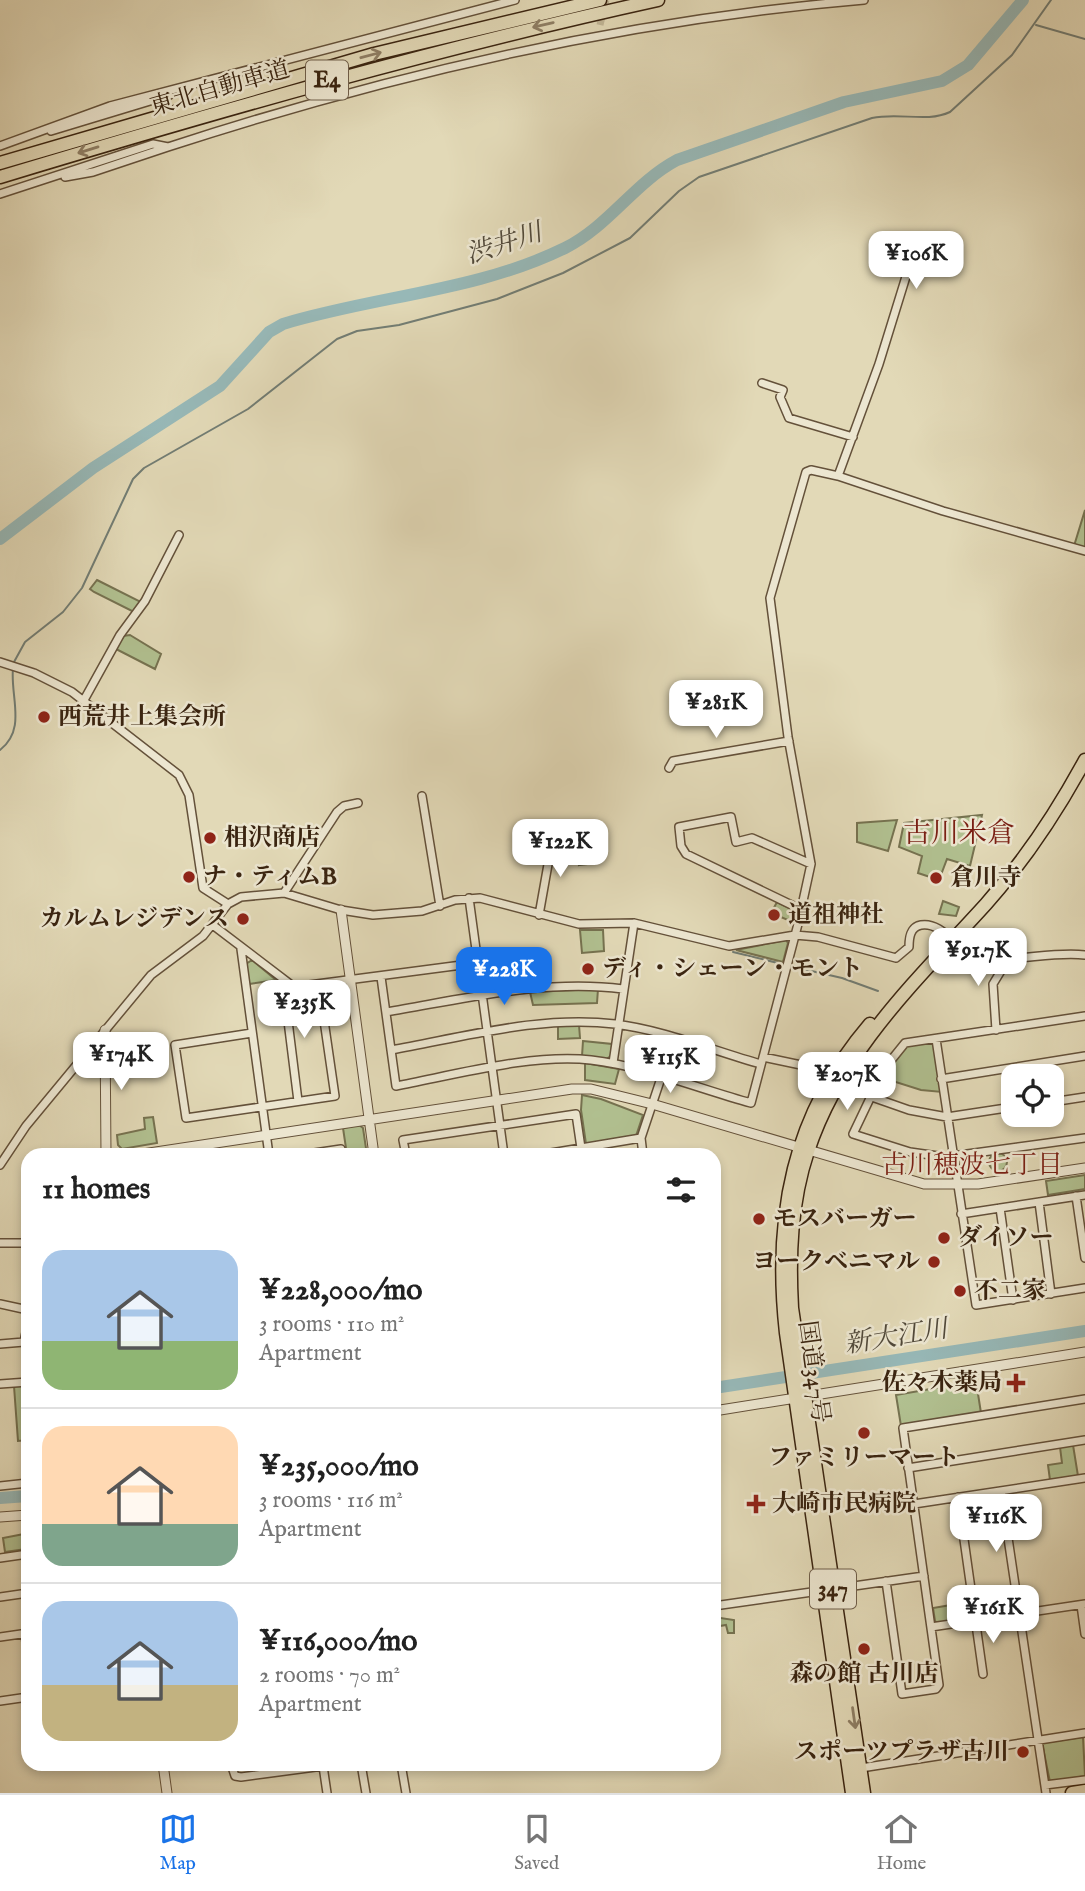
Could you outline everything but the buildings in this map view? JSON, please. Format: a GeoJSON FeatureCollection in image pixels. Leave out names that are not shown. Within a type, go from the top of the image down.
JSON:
{"type":"FeatureCollection","features":[{"type":"Feature","properties":{"kind":"highway","name":"東北自動車道"},"geometry":{"type":"LineString","coordinates":[[0,163],[349,61],[600,0]]}},
{"type":"Feature","properties":{"kind":"highway","name":"東北自動車道"},"geometry":{"type":"LineString","coordinates":[[0,177],[378,66],[481,39],[657,0]]}},
{"type":"Feature","properties":{"kind":"highway","name":"国道347号"},"geometry":{"type":"LineString","coordinates":[[852,1793],[828,1590],[794,1358],[782,1297],[781,1238],[803,1150],[834,1075],[854,1042],[988,902],[1029,849],[1085,760]]}},
{"type":"Feature","properties":{"kind":"highway","name":"国道347号"},"geometry":{"type":"LineString","coordinates":[[803,1150],[850,1065],[905,990]]}},
{"type":"Feature","properties":{"kind":"highway","name":"国道347号"},"geometry":{"type":"LineString","coordinates":[[828,1590],[864,1793]]}},
{"type":"Feature","properties":{"kind":"highway"},"geometry":{"type":"LineString","coordinates":[[1072,1793],[1085,1791]]}},
{"type":"Feature","properties":{"kind":"street"},"geometry":{"type":"LineString","coordinates":[[0,146],[110,106],[515,0]]}},
{"type":"Feature","properties":{"kind":"street"},"geometry":{"type":"LineString","coordinates":[[0,194],[50,180],[93,172],[275,112],[431,70],[676,20],[864,0]]}},
{"type":"Feature","properties":{"kind":"street"},"geometry":{"type":"LineString","coordinates":[[600,24],[600,34]]}},
{"type":"Feature","properties":{"kind":"street"},"geometry":{"type":"LineString","coordinates":[[30,135],[100,121],[189,87]]}},
{"type":"Feature","properties":{"kind":"street"},"geometry":{"type":"LineString","coordinates":[[50,180],[153,144],[169,147]]}},
{"type":"Feature","properties":{"kind":"street"},"geometry":{"type":"LineString","coordinates":[[838,477],[916,241]]}},
{"type":"Feature","properties":{"kind":"street"},"geometry":{"type":"LineString","coordinates":[[762,383],[783,390],[780,397],[789,418],[853,437]]}},
{"type":"Feature","properties":{"kind":"street"},"geometry":{"type":"LineString","coordinates":[[381,976],[396,1086],[554,1060],[612,1063],[751,1104],[802,910],[811,864],[789,741],[771,598],[807,472],[811,470],[838,477],[930,507],[1085,551]]}},
{"type":"Feature","properties":{"kind":"street"},"geometry":{"type":"LineString","coordinates":[[84,700],[120,635],[145,601],[179,535]]}},
{"type":"Feature","properties":{"kind":"street"},"geometry":{"type":"LineString","coordinates":[[0,662],[55,682],[84,700],[179,775],[189,795],[203,888],[229,904]]}},
{"type":"Feature","properties":{"kind":"street"},"geometry":{"type":"LineString","coordinates":[[669,768],[673,761],[789,741]]}},
{"type":"Feature","properties":{"kind":"street"},"geometry":{"type":"LineString","coordinates":[[422,796],[440,906]]}},
{"type":"Feature","properties":{"kind":"street"},"geometry":{"type":"LineString","coordinates":[[284,893],[337,811],[344,806],[358,803]]}},
{"type":"Feature","properties":{"kind":"street"},"geometry":{"type":"LineString","coordinates":[[802,910],[686,855],[681,846],[679,827],[731,817],[736,842],[752,838],[811,864]]}},
{"type":"Feature","properties":{"kind":"street"},"geometry":{"type":"LineString","coordinates":[[539,915],[552,842]]}},
{"type":"Feature","properties":{"kind":"street"},"geometry":{"type":"LineString","coordinates":[[0,1166],[26,1126],[151,975],[214,926],[229,904],[241,897],[284,893],[341,910],[392,915],[469,898],[579,924],[634,923],[729,946],[795,935],[818,937],[896,958],[909,947],[909,936],[914,928],[922,925],[953,939],[972,955],[983,958],[1070,953],[1085,955]]}},
{"type":"Feature","properties":{"kind":"street"},"geometry":{"type":"LineString","coordinates":[[469,898],[503,1148]]}},
{"type":"Feature","properties":{"kind":"street"},"geometry":{"type":"LineString","coordinates":[[341,910],[373,1148]]}},
{"type":"Feature","properties":{"kind":"street"},"geometry":{"type":"LineString","coordinates":[[612,1063],[634,923]]}},
{"type":"Feature","properties":{"kind":"street"},"geometry":{"type":"LineString","coordinates":[[214,926],[241,950],[294,987],[319,986],[477,963]]}},
{"type":"Feature","properties":{"kind":"street"},"geometry":{"type":"LineString","coordinates":[[241,950],[268,1148]]}},
{"type":"Feature","properties":{"kind":"street"},"geometry":{"type":"LineString","coordinates":[[996,1030],[993,984],[1010,957]]}},
{"type":"Feature","properties":{"kind":"street"},"geometry":{"type":"LineString","coordinates":[[282,981],[298,1101]]}},
{"type":"Feature","properties":{"kind":"street"},"geometry":{"type":"LineString","coordinates":[[386,1012],[482,996],[577,985],[623,989]]}},
{"type":"Feature","properties":{"kind":"street"},"geometry":{"type":"LineString","coordinates":[[251,1033],[175,1045],[186,1118],[335,1096],[319,986]]}},
{"type":"Feature","properties":{"kind":"street"},"geometry":{"type":"LineString","coordinates":[[1085,1016],[905,1043],[898,1048],[869,1096],[853,1134],[910,1152],[953,1157],[1085,1138]]}},
{"type":"Feature","properties":{"kind":"street"},"geometry":{"type":"LineString","coordinates":[[391,1050],[557,1022],[618,1025],[834,1075]]}},
{"type":"Feature","properties":{"kind":"street"},"geometry":{"type":"LineString","coordinates":[[105,1030],[107,1148]]}},
{"type":"Feature","properties":{"kind":"street"},"geometry":{"type":"LineString","coordinates":[[936,1039],[976,1305],[1085,1288]]}},
{"type":"Feature","properties":{"kind":"street"},"geometry":{"type":"LineString","coordinates":[[941,1079],[1085,1056]]}},
{"type":"Feature","properties":{"kind":"street"},"geometry":{"type":"LineString","coordinates":[[642,1148],[641,1138],[661,1078]]}},
{"type":"Feature","properties":{"kind":"street"},"geometry":{"type":"LineString","coordinates":[[182,1148],[572,1088],[609,1093],[652,1104],[907,1181],[957,1185],[1085,1168]]}},
{"type":"Feature","properties":{"kind":"street"},"geometry":{"type":"LineString","coordinates":[[869,1096],[909,1110],[947,1117],[1001,1109]]}},
{"type":"Feature","properties":{"kind":"street"},"geometry":{"type":"LineString","coordinates":[[1064,1100],[1085,1097]]}},
{"type":"Feature","properties":{"kind":"street"},"geometry":{"type":"LineString","coordinates":[[405,1148],[403,1140],[576,1114],[581,1148],[641,1138]]}},
{"type":"Feature","properties":{"kind":"street"},"geometry":{"type":"LineString","coordinates":[[961,1214],[1081,1195],[1085,1258]]}},
{"type":"Feature","properties":{"kind":"street"},"geometry":{"type":"LineString","coordinates":[[1039,1202],[1051,1294]]}},
{"type":"Feature","properties":{"kind":"street"},"geometry":{"type":"LineString","coordinates":[[1000,1208],[1013,1300]]}},
{"type":"Feature","properties":{"kind":"street"},"geometry":{"type":"LineString","coordinates":[[0,1243],[21,1242]]}},
{"type":"Feature","properties":{"kind":"street"},"geometry":{"type":"LineString","coordinates":[[0,1304],[21,1308]]}},
{"type":"Feature","properties":{"kind":"street"},"geometry":{"type":"LineString","coordinates":[[0,1344],[21,1342]]}},
{"type":"Feature","properties":{"kind":"street"},"geometry":{"type":"LineString","coordinates":[[721,1409],[799,1391],[1085,1352]]}},
{"type":"Feature","properties":{"kind":"street"},"geometry":{"type":"LineString","coordinates":[[0,1384],[21,1382]]}},
{"type":"Feature","properties":{"kind":"street"},"geometry":{"type":"LineString","coordinates":[[886,1581],[902,1694],[936,1689],[939,1685],[903,1428],[1085,1399]]}},
{"type":"Feature","properties":{"kind":"street"},"geometry":{"type":"LineString","coordinates":[[908,1468],[1085,1440]]}},
{"type":"Feature","properties":{"kind":"street"},"geometry":{"type":"LineString","coordinates":[[914,1504],[1085,1478]]}},
{"type":"Feature","properties":{"kind":"street"},"geometry":{"type":"LineString","coordinates":[[0,1486],[21,1484]]}},
{"type":"Feature","properties":{"kind":"street"},"geometry":{"type":"LineString","coordinates":[[1001,1491],[1046,1789],[1085,1780]]}},
{"type":"Feature","properties":{"kind":"street"},"geometry":{"type":"LineString","coordinates":[[958,1497],[984,1674]]}},
{"type":"Feature","properties":{"kind":"street"},"geometry":{"type":"LineString","coordinates":[[0,1517],[21,1516]]}},
{"type":"Feature","properties":{"kind":"street"},"geometry":{"type":"LineString","coordinates":[[0,1558],[21,1555]]}},
{"type":"Feature","properties":{"kind":"street"},"geometry":{"type":"LineString","coordinates":[[721,1605],[924,1576]]}},
{"type":"Feature","properties":{"kind":"street"},"geometry":{"type":"LineString","coordinates":[[0,1597],[21,1594]]}},
{"type":"Feature","properties":{"kind":"street"},"geometry":{"type":"LineString","coordinates":[[931,1627],[1083,1604],[1085,1634]]}},
{"type":"Feature","properties":{"kind":"street"},"geometry":{"type":"LineString","coordinates":[[0,1637],[21,1634]]}},
{"type":"Feature","properties":{"kind":"street"},"geometry":{"type":"LineString","coordinates":[[0,1701],[21,1698]]}},
{"type":"Feature","properties":{"kind":"street"},"geometry":{"type":"LineString","coordinates":[[860,1768],[1085,1733]]}},
{"type":"Feature","properties":{"kind":"street"},"geometry":{"type":"LineString","coordinates":[[164,1771],[167,1793]]}},
{"type":"Feature","properties":{"kind":"street"},"geometry":{"type":"LineString","coordinates":[[233,1771],[235,1776],[242,1777],[286,1771]]}},
{"type":"Feature","properties":{"kind":"street"},"geometry":{"type":"LineString","coordinates":[[324,1771],[327,1793]]}},
{"type":"Feature","properties":{"kind":"street"},"geometry":{"type":"LineString","coordinates":[[362,1771],[366,1793]]}},
{"type":"Feature","properties":{"kind":"street"},"geometry":{"type":"LineString","coordinates":[[402,1771],[406,1793]]}},
{"type":"Feature","properties":{"kind":"green space"},"geometry":{"type":"Polygon","coordinates":[[[1085,510],[1085,549],[1074,546],[1085,510]]]}},
{"type":"Feature","properties":{"kind":"green space"},"geometry":{"type":"Polygon","coordinates":[[[97,580],[139,601],[139,607],[134,612],[94,592],[90,589],[97,580]]]}},
{"type":"Feature","properties":{"kind":"green space"},"geometry":{"type":"Polygon","coordinates":[[[130,635],[161,654],[155,669],[116,649],[123,636],[130,635]]]}},
{"type":"Feature","properties":{"kind":"green space"},"geometry":{"type":"Polygon","coordinates":[[[982,815],[970,866],[947,859],[939,880],[918,873],[922,856],[899,847],[904,823],[982,815]]]}},
{"type":"Feature","properties":{"kind":"green space"},"geometry":{"type":"Polygon","coordinates":[[[897,820],[888,851],[857,842],[857,823],[897,820]]]}},
{"type":"Feature","properties":{"kind":"green space"},"geometry":{"type":"Polygon","coordinates":[[[584,826],[600,828],[595,863],[579,865],[584,826]]]}},
{"type":"Feature","properties":{"kind":"green space"},"geometry":{"type":"Polygon","coordinates":[[[943,901],[959,907],[956,916],[939,914],[943,901]]]}},
{"type":"Feature","properties":{"kind":"green space"},"geometry":{"type":"Polygon","coordinates":[[[777,902],[798,912],[795,923],[771,913],[777,902]]]}},
{"type":"Feature","properties":{"kind":"green space"},"geometry":{"type":"Polygon","coordinates":[[[580,930],[603,930],[604,951],[582,953],[580,930]]]}},
{"type":"Feature","properties":{"kind":"green space"},"geometry":{"type":"Polygon","coordinates":[[[977,932],[1002,945],[1001,948],[977,945],[977,932]]]}},
{"type":"Feature","properties":{"kind":"green space"},"geometry":{"type":"Polygon","coordinates":[[[786,940],[788,943],[783,962],[736,950],[786,940]]]}},
{"type":"Feature","properties":{"kind":"green space"},"geometry":{"type":"Polygon","coordinates":[[[252,960],[276,980],[249,984],[246,964],[252,960]]]}},
{"type":"Feature","properties":{"kind":"green space"},"geometry":{"type":"Polygon","coordinates":[[[598,989],[597,1003],[533,1005],[530,992],[598,989]]]}},
{"type":"Feature","properties":{"kind":"green space"},"geometry":{"type":"Polygon","coordinates":[[[579,1025],[580,1038],[558,1039],[558,1026],[579,1025]]]}},
{"type":"Feature","properties":{"kind":"green space"},"geometry":{"type":"Polygon","coordinates":[[[583,1041],[612,1044],[611,1056],[606,1059],[582,1056],[583,1041]]]}},
{"type":"Feature","properties":{"kind":"green space"},"geometry":{"type":"Polygon","coordinates":[[[929,1041],[935,1045],[942,1092],[921,1090],[883,1078],[905,1046],[929,1041]]]}},
{"type":"Feature","properties":{"kind":"green space"},"geometry":{"type":"Polygon","coordinates":[[[585,1063],[619,1069],[615,1084],[585,1080],[585,1063]]]}},
{"type":"Feature","properties":{"kind":"green space"},"geometry":{"type":"Polygon","coordinates":[[[582,1095],[601,1099],[643,1115],[636,1136],[586,1144],[581,1110],[582,1095]]]}},
{"type":"Feature","properties":{"kind":"green space"},"geometry":{"type":"Polygon","coordinates":[[[153,1117],[157,1143],[121,1148],[117,1135],[145,1129],[144,1118],[153,1117]]]}},
{"type":"Feature","properties":{"kind":"green space"},"geometry":{"type":"Polygon","coordinates":[[[359,1125],[363,1128],[366,1148],[346,1148],[343,1128],[359,1125]]]}},
{"type":"Feature","properties":{"kind":"green space"},"geometry":{"type":"Polygon","coordinates":[[[998,1153],[1004,1156],[1007,1162],[1004,1168],[998,1171],[992,1168],[989,1162],[992,1156],[998,1153]]]}},
{"type":"Feature","properties":{"kind":"green space"},"geometry":{"type":"Polygon","coordinates":[[[1085,1175],[1085,1189],[1048,1195],[1046,1181],[1085,1175]]]}},
{"type":"Feature","properties":{"kind":"green space"},"geometry":{"type":"Polygon","coordinates":[[[976,1381],[981,1413],[901,1426],[896,1395],[976,1381]]]}},
{"type":"Feature","properties":{"kind":"green space"},"geometry":{"type":"Polygon","coordinates":[[[14,1386],[21,1386],[21,1441],[18,1441],[14,1386]]]}},
{"type":"Feature","properties":{"kind":"green space"},"geometry":{"type":"Polygon","coordinates":[[[1073,1445],[1078,1476],[1050,1480],[1048,1465],[1062,1463],[1060,1447],[1073,1445]]]}},
{"type":"Feature","properties":{"kind":"green space"},"geometry":{"type":"Polygon","coordinates":[[[21,1535],[21,1550],[5,1552],[3,1538],[21,1535]]]}},
{"type":"Feature","properties":{"kind":"green space"},"geometry":{"type":"Polygon","coordinates":[[[951,1605],[953,1622],[939,1624],[935,1621],[933,1608],[951,1605]]]}},
{"type":"Feature","properties":{"kind":"green space"},"geometry":{"type":"Polygon","coordinates":[[[721,1618],[734,1620],[734,1633],[728,1633],[726,1625],[721,1626],[721,1618]]]}},
{"type":"Feature","properties":{"kind":"green space"},"geometry":{"type":"Polygon","coordinates":[[[1083,1737],[1085,1776],[1050,1782],[1042,1743],[1083,1737]]]}},
{"type":"Feature","properties":{"kind":"waterway","name":"渋井川"},"geometry":{"type":"LineString","coordinates":[[0,539],[93,468],[220,386],[269,332],[283,324],[318,314],[462,284],[532,262],[565,248],[581,239],[648,180],[677,160],[844,102],[942,81],[968,65],[1023,0]]}},
{"type":"Feature","properties":{"kind":"waterway"},"geometry":{"type":"LineString","coordinates":[[14,662],[25,642],[63,612],[82,588],[133,479],[144,468],[248,409],[337,339],[357,331],[399,325],[497,299],[563,273],[630,238],[679,191],[699,177],[872,118],[932,117],[950,112],[1012,55],[1051,0]]}},
{"type":"Feature","properties":{"kind":"waterway"},"geometry":{"type":"LineString","coordinates":[[1036,25],[1085,39]]}},
{"type":"Feature","properties":{"kind":"waterway"},"geometry":{"type":"LineString","coordinates":[[0,750],[8,742],[15,722],[13,668]]}},
{"type":"Feature","properties":{"kind":"waterway"},"geometry":{"type":"LineString","coordinates":[[980,932],[1006,946]]}},
{"type":"Feature","properties":{"kind":"waterway"},"geometry":{"type":"LineString","coordinates":[[733,952],[782,964]]}},
{"type":"Feature","properties":{"kind":"waterway"},"geometry":{"type":"LineString","coordinates":[[794,967],[842,978],[878,991]]}},
{"type":"Feature","properties":{"kind":"waterway","name":"新大江川"},"geometry":{"type":"LineString","coordinates":[[721,1387],[1085,1331]]}},
{"type":"Feature","properties":{"kind":"waterway","name":"新大江川"},"geometry":{"type":"LineString","coordinates":[[0,1498],[21,1496]]}},
{"type":"Feature","properties":{"kind":"tunnel"},"geometry":{"type":"LineString","coordinates":[[600,25],[606,0]]}},
{"type":"Feature","properties":{"kind":"place","name":"西荒井上集会所"},"geometry":{"type":"Point","coordinates":[44,717]}},
{"type":"Feature","properties":{"kind":"place","name":"相沢商店"},"geometry":{"type":"Point","coordinates":[210,838]}},
{"type":"Feature","properties":{"kind":"place","name":"ナ・ティムB"},"geometry":{"type":"Point","coordinates":[189,877]}},
{"type":"Feature","properties":{"kind":"place","name":"倉川寺"},"geometry":{"type":"Point","coordinates":[936,878]}},
{"type":"Feature","properties":{"kind":"place","name":"道祖神社"},"geometry":{"type":"Point","coordinates":[774,915]}},
{"type":"Feature","properties":{"kind":"place","name":"カルムレジデンス"},"geometry":{"type":"Point","coordinates":[243,919]}},
{"type":"Feature","properties":{"kind":"place","name":"ディ・シェーン・モント"},"geometry":{"type":"Point","coordinates":[588,969]}},
{"type":"Feature","properties":{"kind":"place","name":"モスバーガー"},"geometry":{"type":"Point","coordinates":[759,1219]}},
{"type":"Feature","properties":{"kind":"place","name":"ダイソー"},"geometry":{"type":"Point","coordinates":[944,1238]}},
{"type":"Feature","properties":{"kind":"place","name":"ヨークベニマル"},"geometry":{"type":"Point","coordinates":[934,1262]}},
{"type":"Feature","properties":{"kind":"place","name":"不二家"},"geometry":{"type":"Point","coordinates":[960,1291]}},
{"type":"Feature","properties":{"kind":"place","name":"佐々木薬局"},"geometry":{"type":"Point","coordinates":[1016,1383]}},
{"type":"Feature","properties":{"kind":"place","name":"ファミリーマート"},"geometry":{"type":"Point","coordinates":[864,1433]}},
{"type":"Feature","properties":{"kind":"place","name":"大崎市民病院"},"geometry":{"type":"Point","coordinates":[756,1504]}},
{"type":"Feature","properties":{"kind":"place","name":"森の館 古川店"},"geometry":{"type":"Point","coordinates":[864,1649]}},
{"type":"Feature","properties":{"kind":"place","name":"スポーツプラザ古川"},"geometry":{"type":"Point","coordinates":[1023,1752]}},
{"type":"Feature","properties":{"kind":"district","name":"古川米倉"},"geometry":{"type":"Point","coordinates":[959,834]}},
{"type":"Feature","properties":{"kind":"district","name":"古川穂波七丁目"},"geometry":{"type":"Point","coordinates":[972,1165]}}]}
